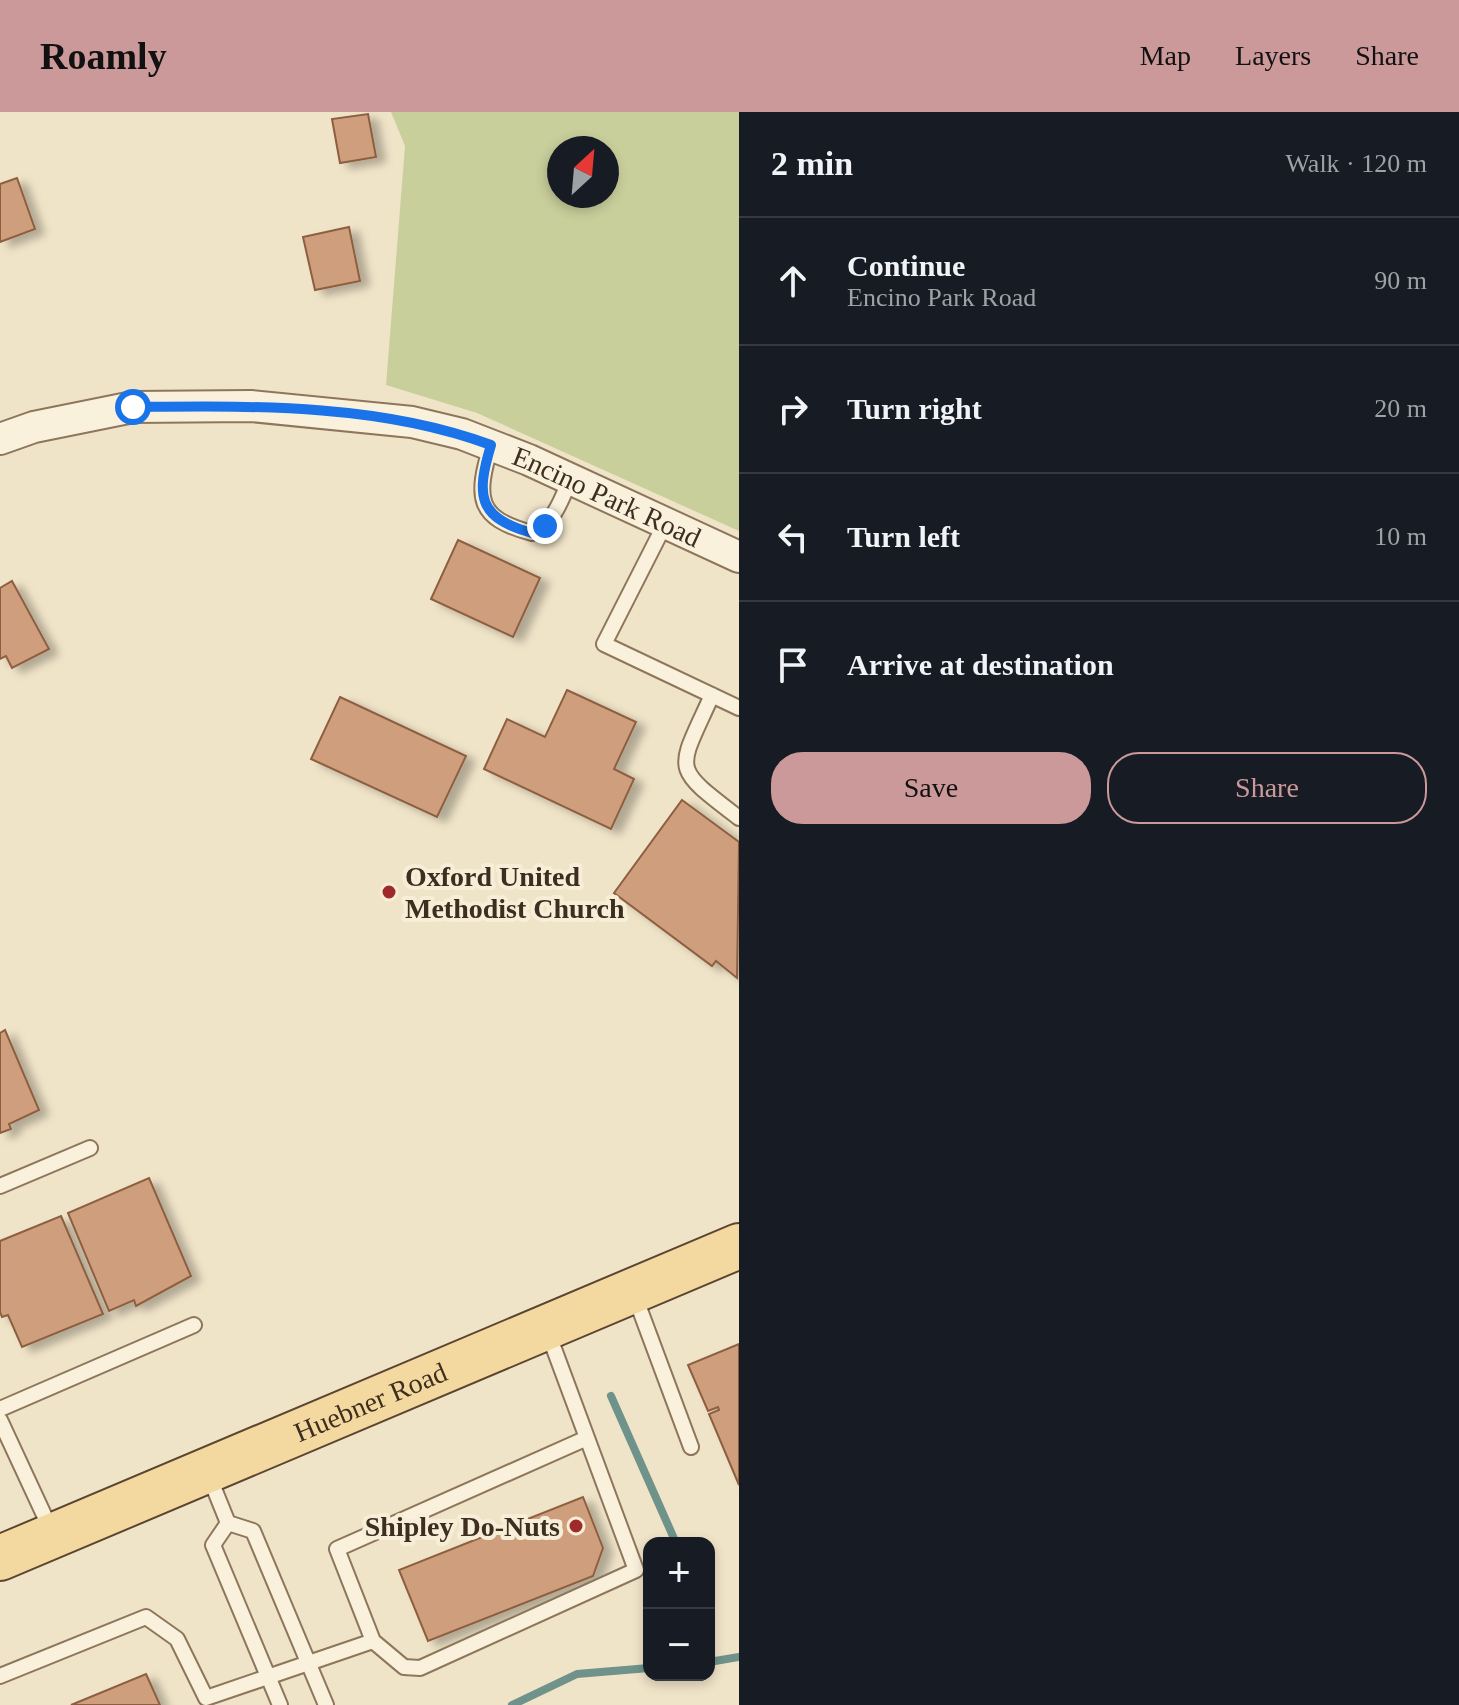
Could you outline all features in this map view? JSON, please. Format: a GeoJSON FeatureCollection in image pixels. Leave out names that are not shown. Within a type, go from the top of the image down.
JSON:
{"type":"FeatureCollection","features":[{"type":"Feature","properties":{"kind":"main road","name":"Huebner Road"},"geometry":{"type":"LineString","coordinates":[[0,1558],[739,1246]]}},
{"type":"Feature","properties":{"kind":"street","name":"Encino Park Road"},"geometry":{"type":"LineString","coordinates":[[0,439],[34,427],[133,407],[251,406],[412,422],[491,445],[571,477],[739,557]]}},
{"type":"Feature","properties":{"kind":"lane"},"geometry":{"type":"LineString","coordinates":[[491,445],[481,481],[484,502],[495,519],[511,528],[532,533],[545,526],[557,511],[571,477]]}},
{"type":"Feature","properties":{"kind":"lane"},"geometry":{"type":"LineString","coordinates":[[666,522],[604,644],[739,708]]}},
{"type":"Feature","properties":{"kind":"lane"},"geometry":{"type":"LineString","coordinates":[[712,695],[686,752],[685,768],[691,781],[739,818]]}},
{"type":"Feature","properties":{"kind":"lane"},"geometry":{"type":"LineString","coordinates":[[0,1186],[90,1148]]}},
{"type":"Feature","properties":{"kind":"lane"},"geometry":{"type":"LineString","coordinates":[[632,1290],[691,1447]]}},
{"type":"Feature","properties":{"kind":"lane"},"geometry":{"type":"LineString","coordinates":[[0,1409],[194,1325]]}},
{"type":"Feature","properties":{"kind":"lane"},"geometry":{"type":"LineString","coordinates":[[546,1326],[636,1570],[420,1668],[404,1667],[373,1641],[337,1549],[587,1438]]}},
{"type":"Feature","properties":{"kind":"lane"},"geometry":{"type":"LineString","coordinates":[[0,1420],[53,1534]]}},
{"type":"Feature","properties":{"kind":"lane"},"geometry":{"type":"LineString","coordinates":[[207,1472],[228,1523],[253,1531],[326,1705]]}},
{"type":"Feature","properties":{"kind":"lane"},"geometry":{"type":"LineString","coordinates":[[228,1523],[213,1545],[280,1705]]}},
{"type":"Feature","properties":{"kind":"lane"},"geometry":{"type":"LineString","coordinates":[[0,1676],[146,1617],[177,1639],[206,1698],[373,1641]]}},
{"type":"Feature","properties":{"kind":"green space"},"geometry":{"type":"Polygon","coordinates":[[[391,112],[739,112],[739,531],[477,413],[386,385],[405,146],[391,112]]]}},
{"type":"Feature","properties":{"kind":"building"},"geometry":{"type":"Polygon","coordinates":[[[368,114],[376,157],[340,163],[332,119],[368,114]]]}},
{"type":"Feature","properties":{"kind":"building"},"geometry":{"type":"Polygon","coordinates":[[[17,178],[35,229],[0,242],[0,184],[17,178]]]}},
{"type":"Feature","properties":{"kind":"building"},"geometry":{"type":"Polygon","coordinates":[[[349,227],[360,281],[315,290],[303,237],[349,227]]]}},
{"type":"Feature","properties":{"kind":"building"},"geometry":{"type":"Polygon","coordinates":[[[458,540],[540,578],[513,637],[431,599],[458,540]]]}},
{"type":"Feature","properties":{"kind":"building"},"geometry":{"type":"Polygon","coordinates":[[[12,581],[49,649],[12,668],[6,656],[0,659],[0,588],[12,581]]]}},
{"type":"Feature","properties":{"kind":"building"},"geometry":{"type":"Polygon","coordinates":[[[567,690],[636,722],[614,769],[634,779],[611,829],[484,769],[507,719],[545,737],[567,690]]]}},
{"type":"Feature","properties":{"kind":"building"},"geometry":{"type":"Polygon","coordinates":[[[340,697],[466,756],[437,817],[311,759],[340,697]]]}},
{"type":"Feature","properties":{"kind":"building"},"geometry":{"type":"Polygon","coordinates":[[[682,800],[739,842],[737,978],[716,961],[712,966],[614,893],[682,800]]]}},
{"type":"Feature","properties":{"kind":"building"},"geometry":{"type":"Polygon","coordinates":[[[5,1030],[39,1110],[9,1124],[11,1129],[0,1133],[0,1033],[5,1030]]]}},
{"type":"Feature","properties":{"kind":"building"},"geometry":{"type":"Polygon","coordinates":[[[149,1178],[191,1276],[136,1306],[134,1300],[109,1311],[68,1213],[149,1178]]]}},
{"type":"Feature","properties":{"kind":"building"},"geometry":{"type":"Polygon","coordinates":[[[61,1216],[103,1314],[22,1347],[8,1315],[2,1317],[0,1312],[0,1241],[61,1216]]]}},
{"type":"Feature","properties":{"kind":"building"},"geometry":{"type":"Polygon","coordinates":[[[739,1344],[739,1485],[709,1414],[719,1410],[718,1407],[708,1411],[688,1365],[739,1344]]]}},
{"type":"Feature","properties":{"kind":"building"},"geometry":{"type":"Polygon","coordinates":[[[583,1497],[603,1548],[593,1576],[428,1641],[399,1570],[583,1497]]]}},
{"type":"Feature","properties":{"kind":"building"},"geometry":{"type":"Polygon","coordinates":[[[146,1674],[160,1705],[71,1705],[146,1674]]]}},
{"type":"Feature","properties":{"kind":"waterway"},"geometry":{"type":"LineString","coordinates":[[611,1396],[673,1537]]}},
{"type":"Feature","properties":{"kind":"waterway"},"geometry":{"type":"LineString","coordinates":[[715,1661],[739,1657]]}},
{"type":"Feature","properties":{"kind":"waterway"},"geometry":{"type":"LineString","coordinates":[[512,1705],[577,1674],[643,1668]]}},
{"type":"Feature","properties":{"kind":"place","name":"Oxford United Methodist Church"},"geometry":{"type":"Point","coordinates":[389,892]}},
{"type":"Feature","properties":{"kind":"place","name":"Shipley Do-Nuts"},"geometry":{"type":"Point","coordinates":[576,1526]}},
{"type":"Feature","properties":{"kind":"route"},"geometry":{"type":"LineString","coordinates":[[133,407],[251,406],[350,414],[412,422],[462,434],[491,445],[481,481],[484,502],[495,519],[511,528],[532,533],[545,526]]}}]}
